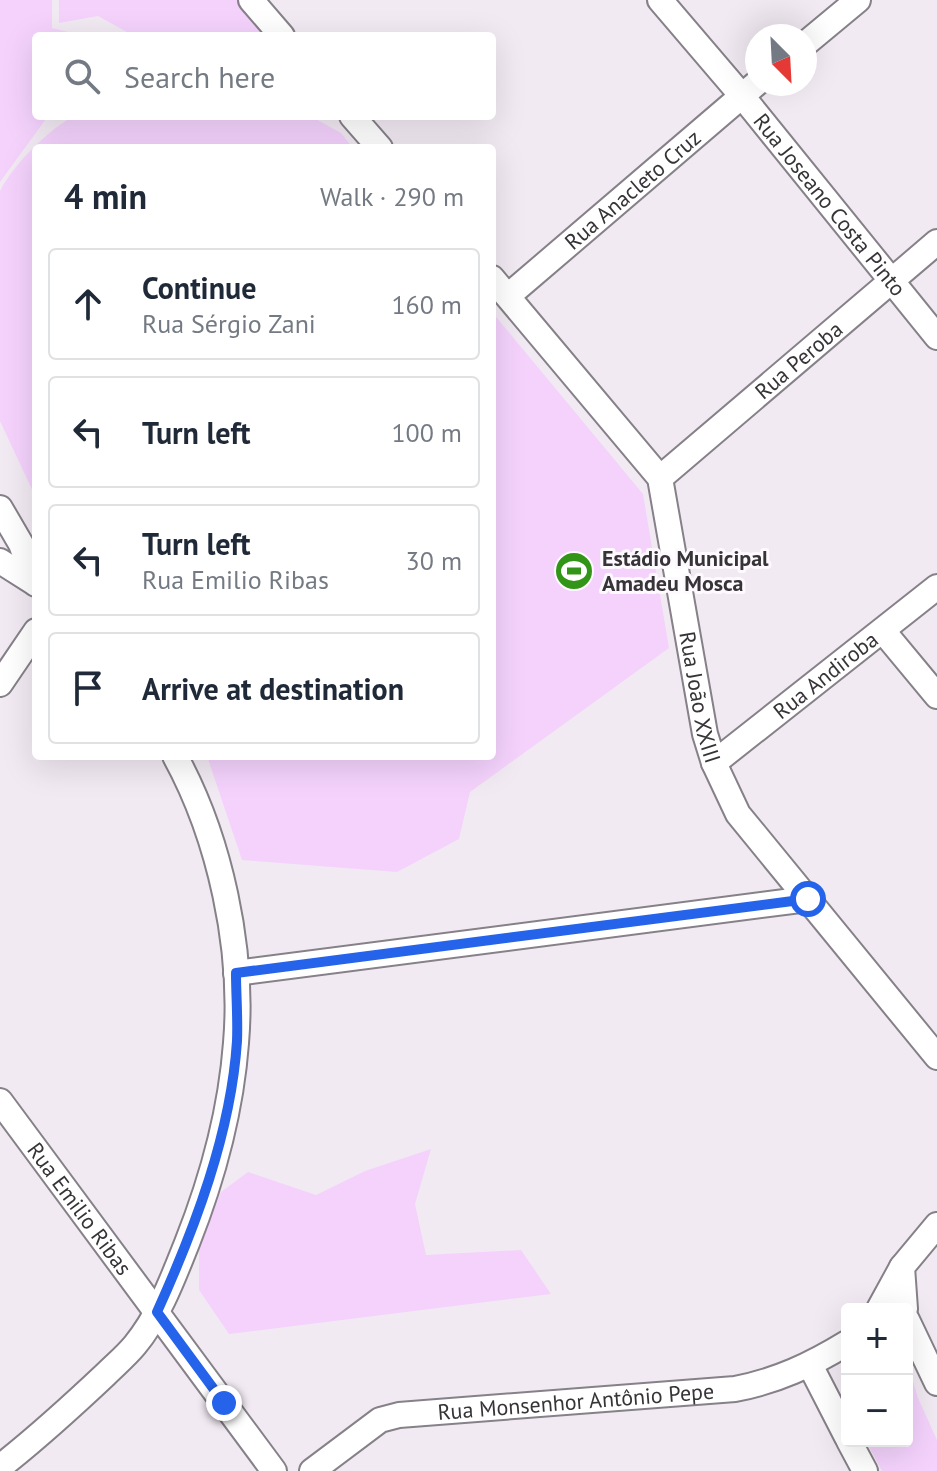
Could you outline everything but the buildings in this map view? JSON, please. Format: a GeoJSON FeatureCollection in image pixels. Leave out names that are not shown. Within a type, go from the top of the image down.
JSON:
{"type":"FeatureCollection","features":[{"type":"Feature","properties":{"kind":"street"},"geometry":{"type":"LineString","coordinates":[[251,0],[279,32]]}},
{"type":"Feature","properties":{"kind":"street","name":"Rua Joseano Costa Pinto"},"geometry":{"type":"LineString","coordinates":[[660,0],[745,85]]}},
{"type":"Feature","properties":{"kind":"street"},"geometry":{"type":"LineString","coordinates":[[817,34],[858,0]]}},
{"type":"Feature","properties":{"kind":"street","name":"Rua Anacleto Cruz"},"geometry":{"type":"LineString","coordinates":[[500,287],[745,92]]}},
{"type":"Feature","properties":{"kind":"street","name":"Rua Joseano Costa Pinto"},"geometry":{"type":"LineString","coordinates":[[754,96],[937,337]]}},
{"type":"Feature","properties":{"kind":"street"},"geometry":{"type":"LineString","coordinates":[[356,120],[376,144]]}},
{"type":"Feature","properties":{"kind":"street","name":"Rua Peroba"},"geometry":{"type":"LineString","coordinates":[[660,478],[937,242]]}},
{"type":"Feature","properties":{"kind":"street","name":"Rua João XXIII"},"geometry":{"type":"LineString","coordinates":[[500,287],[660,478],[705,734],[714,763],[738,814],[937,1057]]}},
{"type":"Feature","properties":{"kind":"street"},"geometry":{"type":"LineString","coordinates":[[1,512],[21,544],[32,575]]}},
{"type":"Feature","properties":{"kind":"street"},"geometry":{"type":"LineString","coordinates":[[0,561],[32,581]]}},
{"type":"Feature","properties":{"kind":"street","name":"Rua Andiroba"},"geometry":{"type":"LineString","coordinates":[[714,763],[937,587]]}},
{"type":"Feature","properties":{"kind":"street"},"geometry":{"type":"LineString","coordinates":[[883,631],[937,696]]}},
{"type":"Feature","properties":{"kind":"street"},"geometry":{"type":"LineString","coordinates":[[0,684],[32,637]]}},
{"type":"Feature","properties":{"kind":"street"},"geometry":{"type":"LineString","coordinates":[[0,1467],[69,1410],[135,1345],[157,1312],[196,1222],[228,1100],[237,1041],[236,973],[229,916],[217,860],[202,812],[177,760]]}},
{"type":"Feature","properties":{"kind":"street"},"geometry":{"type":"LineString","coordinates":[[236,973],[808,899]]}},
{"type":"Feature","properties":{"kind":"street","name":"Rua Emilio Ribas"},"geometry":{"type":"LineString","coordinates":[[0,1101],[274,1471]]}},
{"type":"Feature","properties":{"kind":"street"},"geometry":{"type":"LineString","coordinates":[[882,1303],[902,1267],[937,1225]]}},
{"type":"Feature","properties":{"kind":"street"},"geometry":{"type":"LineString","coordinates":[[902,1267],[905,1303]]}},
{"type":"Feature","properties":{"kind":"street"},"geometry":{"type":"LineString","coordinates":[[913,1333],[937,1383]]}},
{"type":"Feature","properties":{"kind":"street","name":"Rua Monsenhor Antônio Pepe"},"geometry":{"type":"LineString","coordinates":[[312,1471],[380,1420],[399,1415],[735,1389],[766,1383],[810,1365],[841,1347]]}},
{"type":"Feature","properties":{"kind":"street"},"geometry":{"type":"LineString","coordinates":[[810,1365],[854,1456]]}},
{"type":"Feature","properties":{"kind":"shaded area"},"geometry":{"type":"Polygon","coordinates":[[[0,0],[52,0],[52,28],[68,32],[32,32],[32,120],[45,120],[0,182],[0,0]]]}},
{"type":"Feature","properties":{"kind":"shaded area"},"geometry":{"type":"Polygon","coordinates":[[[59,0],[239,0],[267,32],[127,32],[98,16],[59,23],[59,0]]]}},
{"type":"Feature","properties":{"kind":"shaded area"},"geometry":{"type":"Polygon","coordinates":[[[68,120],[317,120],[341,133],[350,144],[38,144],[68,120]]]}},
{"type":"Feature","properties":{"kind":"shaded area"},"geometry":{"type":"Polygon","coordinates":[[[32,149],[32,489],[0,421],[0,191],[32,149]]]}},
{"type":"Feature","properties":{"kind":"shaded area","name":"Estádio Municipal Amadeu Mosca"},"geometry":{"type":"Polygon","coordinates":[[[496,317],[643,494],[669,648],[470,792],[459,839],[397,872],[242,860],[208,760],[496,760],[496,317]]]}},
{"type":"Feature","properties":{"kind":"shaded area"},"geometry":{"type":"Polygon","coordinates":[[[431,1149],[415,1204],[426,1255],[521,1250],[551,1294],[229,1334],[199,1290],[199,1243],[221,1192],[248,1172],[316,1195],[365,1171],[431,1149]]]}},
{"type":"Feature","properties":{"kind":"shaded area"},"geometry":{"type":"Polygon","coordinates":[[[913,1382],[937,1440],[937,1471],[882,1471],[869,1447],[913,1447],[913,1382]]]}},
{"type":"Feature","properties":{"kind":"place","name":"Estádio Municipal Amadeu Mosca"},"geometry":{"type":"Point","coordinates":[574,571]}},
{"type":"Feature","properties":{"kind":"route"},"geometry":{"type":"LineString","coordinates":[[224,1403],[157,1312],[196,1222],[228,1100],[237,1041],[236,973],[808,899]]}}]}
